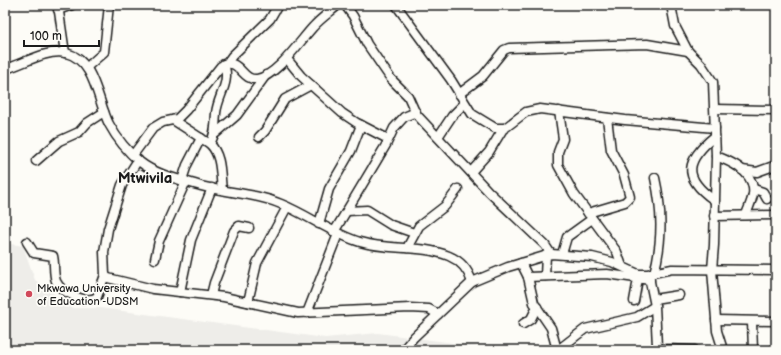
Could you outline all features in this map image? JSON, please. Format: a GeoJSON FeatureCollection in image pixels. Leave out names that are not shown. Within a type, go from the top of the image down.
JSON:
{"type":"FeatureCollection","features":[{"type":"Feature","properties":{"kind":"street"},"geometry":{"type":"LineString","coordinates":[[65,53],[58,7],[72,5]]}},
{"type":"Feature","properties":{"kind":"street"},"geometry":{"type":"LineString","coordinates":[[87,67],[104,52],[109,5]]}},
{"type":"Feature","properties":{"kind":"street"},"geometry":{"type":"LineString","coordinates":[[27,242],[34,253],[53,256],[55,277],[59,286],[82,298],[91,300],[97,297],[105,275],[104,252],[108,229],[122,185],[153,128],[163,122],[173,120],[186,110],[216,72],[270,19],[278,5]]}},
{"type":"Feature","properties":{"kind":"street"},"geometry":{"type":"LineString","coordinates":[[225,64],[234,64],[249,77],[254,79],[267,74],[287,59],[314,26],[338,5]]}},
{"type":"Feature","properties":{"kind":"street"},"geometry":{"type":"LineString","coordinates":[[345,5],[353,16],[366,44],[391,79],[408,96],[416,112],[489,192],[545,245],[549,255],[545,276]]}},
{"type":"Feature","properties":{"kind":"street"},"geometry":{"type":"LineString","coordinates":[[396,5],[451,80],[464,104],[478,118],[495,128],[503,129]]}},
{"type":"Feature","properties":{"kind":"street"},"geometry":{"type":"LineString","coordinates":[[671,5],[675,26],[688,51],[701,64],[713,82],[716,156],[712,270],[716,320],[723,350]]}},
{"type":"Feature","properties":{"kind":"street"},"geometry":{"type":"LineString","coordinates":[[459,94],[483,76],[504,50],[509,48],[647,44],[688,51]]}},
{"type":"Feature","properties":{"kind":"street"},"geometry":{"type":"LineString","coordinates":[[5,69],[46,54],[65,53],[79,58],[87,67],[110,126],[136,157],[154,170],[212,188],[255,196],[287,207],[336,233],[372,245],[433,250],[456,260],[467,270],[472,282]]}},
{"type":"Feature","properties":{"kind":"street"},"geometry":{"type":"LineString","coordinates":[[287,59],[295,70],[342,113],[388,139]]}},
{"type":"Feature","properties":{"kind":"street"},"geometry":{"type":"LineString","coordinates":[[215,134],[216,112],[226,81],[225,64]]}},
{"type":"Feature","properties":{"kind":"street"},"geometry":{"type":"LineString","coordinates":[[210,144],[215,134],[240,111],[263,82],[267,74]]}},
{"type":"Feature","properties":{"kind":"street"},"geometry":{"type":"LineString","coordinates":[[259,137],[265,131],[285,99],[311,85]]}},
{"type":"Feature","properties":{"kind":"street"},"geometry":{"type":"LineString","coordinates":[[438,137],[452,116],[464,104]]}},
{"type":"Feature","properties":{"kind":"street"},"geometry":{"type":"LineString","coordinates":[[471,172],[494,145],[503,129],[530,110],[559,111],[607,118],[715,128]]}},
{"type":"Feature","properties":{"kind":"street"},"geometry":{"type":"LineString","coordinates":[[715,110],[776,110]]}},
{"type":"Feature","properties":{"kind":"street"},"geometry":{"type":"LineString","coordinates":[[559,111],[563,139],[558,152],[558,165],[574,194],[611,243],[622,266]]}},
{"type":"Feature","properties":{"kind":"street"},"geometry":{"type":"LineString","coordinates":[[36,161],[59,141],[79,132],[87,123],[104,112]]}},
{"type":"Feature","properties":{"kind":"street"},"geometry":{"type":"LineString","coordinates":[[307,313],[336,233],[347,211],[399,121],[416,112]]}},
{"type":"Feature","properties":{"kind":"street"},"geometry":{"type":"LineString","coordinates":[[562,254],[567,237],[590,216],[625,202],[630,197],[624,175],[611,150],[607,118]]}},
{"type":"Feature","properties":{"kind":"street"},"geometry":{"type":"LineString","coordinates":[[173,120],[215,148],[219,158],[222,190]]}},
{"type":"Feature","properties":{"kind":"street"},"geometry":{"type":"LineString","coordinates":[[318,224],[329,189],[351,150],[361,125]]}},
{"type":"Feature","properties":{"kind":"street"},"geometry":{"type":"LineString","coordinates":[[714,200],[694,182],[690,173],[692,162],[698,153],[715,136]]}},
{"type":"Feature","properties":{"kind":"street"},"geometry":{"type":"LineString","coordinates":[[156,259],[159,241],[184,180],[186,165],[201,138]]}},
{"type":"Feature","properties":{"kind":"street"},"geometry":{"type":"LineString","coordinates":[[716,156],[736,165],[752,183],[754,189],[746,215]]}},
{"type":"Feature","properties":{"kind":"street"},"geometry":{"type":"LineString","coordinates":[[742,170],[758,172],[776,165]]}},
{"type":"Feature","properties":{"kind":"street"},"geometry":{"type":"LineString","coordinates":[[655,178],[661,214],[658,260],[651,276],[658,349],[695,350]]}},
{"type":"Feature","properties":{"kind":"street"},"geometry":{"type":"LineString","coordinates":[[180,292],[192,240],[212,188]]}},
{"type":"Feature","properties":{"kind":"street"},"geometry":{"type":"LineString","coordinates":[[407,248],[414,233],[425,221],[445,206],[458,189]]}},
{"type":"Feature","properties":{"kind":"street"},"geometry":{"type":"LineString","coordinates":[[754,189],[763,192],[767,199]]}},
{"type":"Feature","properties":{"kind":"street"},"geometry":{"type":"LineString","coordinates":[[248,302],[257,263],[287,207]]}},
{"type":"Feature","properties":{"kind":"street"},"geometry":{"type":"LineString","coordinates":[[347,211],[367,210],[391,225],[414,233]]}},
{"type":"Feature","properties":{"kind":"street"},"geometry":{"type":"LineString","coordinates":[[714,216],[776,215]]}},
{"type":"Feature","properties":{"kind":"street"},"geometry":{"type":"LineString","coordinates":[[211,295],[214,283],[234,231],[239,226],[249,228]]}},
{"type":"Feature","properties":{"kind":"street"},"geometry":{"type":"LineString","coordinates":[[403,350],[472,282],[484,275],[521,263],[549,255],[562,254],[592,257],[622,266],[633,273],[651,276]]}},
{"type":"Feature","properties":{"kind":"street"},"geometry":{"type":"LineString","coordinates":[[521,263],[528,277],[533,298],[537,307],[551,328],[557,350],[585,329],[637,317],[654,303],[679,295]]}},
{"type":"Feature","properties":{"kind":"street"},"geometry":{"type":"LineString","coordinates":[[528,277],[607,274],[638,279],[672,269],[776,270]]}},
{"type":"Feature","properties":{"kind":"street"},"geometry":{"type":"LineString","coordinates":[[105,275],[118,282],[153,289],[211,295],[283,311],[307,313],[410,308],[429,309],[438,314]]}},
{"type":"Feature","properties":{"kind":"street"},"geometry":{"type":"LineString","coordinates":[[634,301],[638,279]]}},
{"type":"Feature","properties":{"kind":"street"},"geometry":{"type":"LineString","coordinates":[[523,324],[532,319],[537,307]]}},
{"type":"Feature","properties":{"kind":"street"},"geometry":{"type":"LineString","coordinates":[[716,320],[752,322],[776,321]]}},
{"type":"Feature","properties":{"kind":"street"},"geometry":{"type":"LineString","coordinates":[[752,322],[753,350]]}},
{"type":"Feature","properties":{"kind":"shaded area","name":"Mkwawa University of Education -UDSM"},"geometry":{"type":"Polygon","coordinates":[[[5,243],[23,246],[35,280],[73,308],[100,308],[325,338],[378,333],[476,346],[482,350],[5,350],[5,243]]]}},
{"type":"Feature","properties":{"kind":"place","name":"Mkwawa University of Education -UDSM"},"geometry":{"type":"Point","coordinates":[29,294]}},
{"type":"Feature","properties":{"kind":"district","name":"Mtwivila"},"geometry":{"type":"Point","coordinates":[145,178]}}]}
